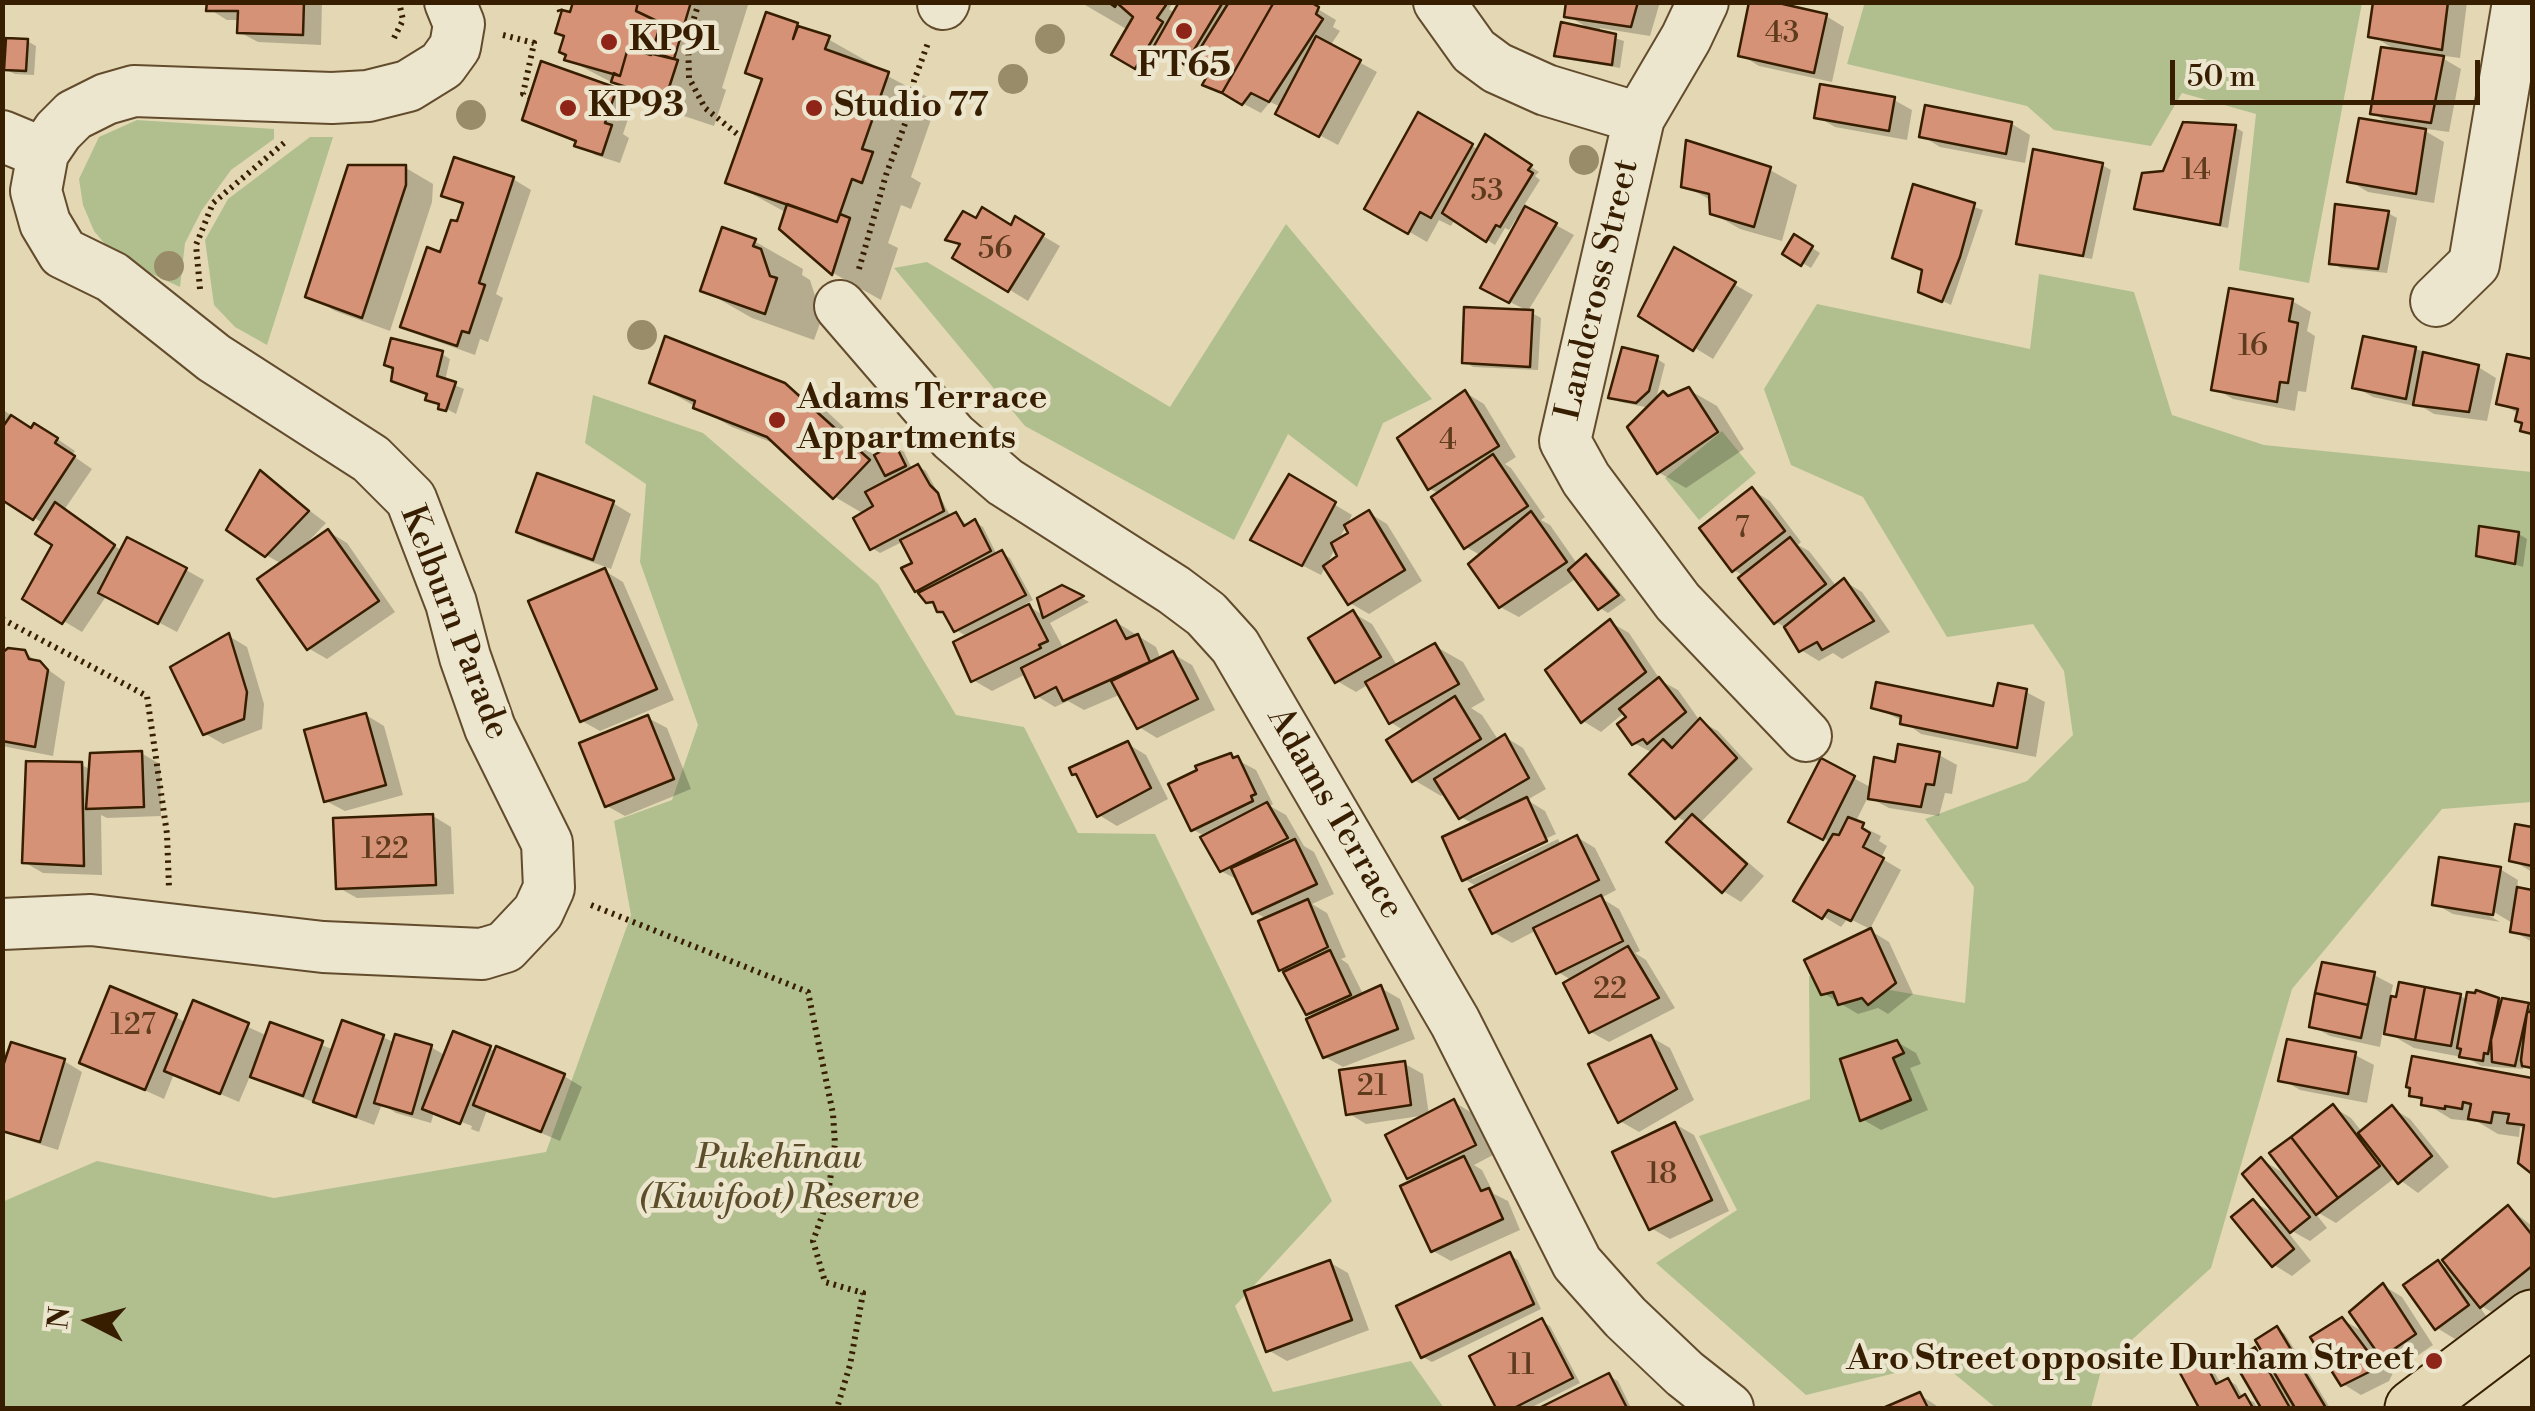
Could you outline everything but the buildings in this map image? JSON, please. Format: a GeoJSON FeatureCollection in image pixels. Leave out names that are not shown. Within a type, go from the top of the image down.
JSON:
{"type":"FeatureCollection","features":[{"type":"Feature","properties":{"kind":"main road"},"geometry":{"type":"LineString","coordinates":[[2413,1408],[2532,1318]]}},
{"type":"Feature","properties":{"kind":"street"},"geometry":{"type":"LineString","coordinates":[[1439,2],[1474,51],[1497,68],[1546,90],[1639,118]]}},
{"type":"Feature","properties":{"kind":"street","name":"Landcross Street"},"geometry":{"type":"LineString","coordinates":[[1703,2],[1639,118],[1565,441],[1586,479],[1678,602],[1806,736]]}},
{"type":"Feature","properties":{"kind":"street"},"geometry":{"type":"LineString","coordinates":[[2436,300],[2474,264],[2518,2]]}},
{"type":"Feature","properties":{"kind":"street","name":"Kelburn Parade"},"geometry":{"type":"LineString","coordinates":[[454,13],[455,47],[442,65],[422,80],[388,92],[332,98],[134,91],[74,114],[23,144],[45,223],[63,253],[112,277],[214,358],[371,458],[412,500],[451,603],[465,658],[490,728],[547,843],[549,888]]}},
{"type":"Feature","properties":{"kind":"street","name":"Adams Terrace"},"geometry":{"type":"LineString","coordinates":[[850,287],[954,437],[1005,482],[1174,590],[1206,614],[1235,646],[1455,1022],[1577,1263],[1625,1318],[1728,1408]]}},
{"type":"Feature","properties":{"kind":"street"},"geometry":{"type":"LineString","coordinates":[[2,924],[91,920],[323,947],[482,954],[505,947],[523,931],[538,912],[549,888]]}},
{"type":"Feature","properties":{"kind":"path"},"geometry":{"type":"LineString","coordinates":[[557,2],[561,14]]}},
{"type":"Feature","properties":{"kind":"path"},"geometry":{"type":"LineString","coordinates":[[700,2],[688,38],[689,78],[705,108],[741,136]]}},
{"type":"Feature","properties":{"kind":"path"},"geometry":{"type":"LineString","coordinates":[[850,287],[909,113],[914,81],[944,3]]}},
{"type":"Feature","properties":{"kind":"path"},"geometry":{"type":"LineString","coordinates":[[454,13],[534,43],[524,94],[530,96]]}},
{"type":"Feature","properties":{"kind":"path"},"geometry":{"type":"LineString","coordinates":[[200,294],[196,245],[213,203],[305,127],[332,98]]}},
{"type":"Feature","properties":{"kind":"path"},"geometry":{"type":"LineString","coordinates":[[2,619],[147,696],[167,834],[170,929]]}},
{"type":"Feature","properties":{"kind":"path"},"geometry":{"type":"LineString","coordinates":[[549,888],[808,992],[833,1114],[835,1144],[826,1202],[813,1242],[825,1282],[863,1293],[850,1365],[837,1408]]}},
{"type":"Feature","properties":{"kind":"green space"},"geometry":{"type":"Polygon","coordinates":[[[1865,2],[2362,3],[2309,283],[2239,270],[2256,114],[2182,93],[2151,146],[2054,130],[2027,106],[1847,64],[1865,2]]]}},
{"type":"Feature","properties":{"kind":"green space"},"geometry":{"type":"Polygon","coordinates":[[[137,120],[274,129],[274,139],[231,170],[202,210],[185,243],[180,287],[110,250],[94,231],[83,205],[79,179],[99,137],[137,120]]]}},
{"type":"Feature","properties":{"kind":"green space"},"geometry":{"type":"Polygon","coordinates":[[[310,137],[333,137],[267,345],[235,327],[214,305],[205,240],[228,199],[310,137]]]}},
{"type":"Feature","properties":{"kind":"green space"},"geometry":{"type":"Polygon","coordinates":[[[1286,224],[1432,399],[1383,423],[1357,487],[1288,434],[1234,540],[1025,426],[894,268],[927,262],[1170,407],[1286,224]]]}},
{"type":"Feature","properties":{"kind":"green space"},"geometry":{"type":"Polygon","coordinates":[[[2039,274],[2134,292],[2172,415],[2264,445],[2532,472],[2532,802],[2442,809],[2292,989],[2211,1268],[2102,1367],[2091,1408],[1996,1408],[1940,1362],[1806,1395],[1656,1263],[1737,1210],[1699,1136],[1810,1099],[1809,976],[1965,1003],[1974,887],[1925,819],[2027,781],[2073,735],[2064,671],[2033,624],[1947,637],[1863,497],[1791,465],[1764,389],[1817,304],[2030,349],[2039,274]]]}},
{"type":"Feature","properties":{"kind":"green space","name":"Pukehīnau (Kiwifoot) Reserve"},"geometry":{"type":"Polygon","coordinates":[[[593,395],[703,433],[878,584],[956,715],[1024,727],[1078,833],[1155,834],[1332,1201],[1235,1306],[1273,1392],[1411,1361],[1444,1408],[3,1408],[2,1202],[97,1161],[274,1198],[546,1152],[631,915],[614,821],[672,800],[698,725],[640,562],[646,484],[585,443],[593,395]]]}},
{"type":"Feature","properties":{"kind":"green space"},"geometry":{"type":"Polygon","coordinates":[[[1722,431],[1756,473],[1699,520],[1665,478],[1722,431]]]}},
{"type":"Feature","properties":{"kind":"place","name":"FT65"},"geometry":{"type":"Point","coordinates":[1184,31]}},
{"type":"Feature","properties":{"kind":"place","name":"KP91"},"geometry":{"type":"Point","coordinates":[609,42]}},
{"type":"Feature","properties":{"kind":"place","name":"KP93"},"geometry":{"type":"Point","coordinates":[568,108]}},
{"type":"Feature","properties":{"kind":"place","name":"Studio 77"},"geometry":{"type":"Point","coordinates":[814,108]}},
{"type":"Feature","properties":{"kind":"place","name":"Adams Terrace Appartments"},"geometry":{"type":"Point","coordinates":[777,420]}},
{"type":"Feature","properties":{"kind":"place","name":"Aro Street opposite Durham Street"},"geometry":{"type":"Point","coordinates":[2434,1361]}}]}
